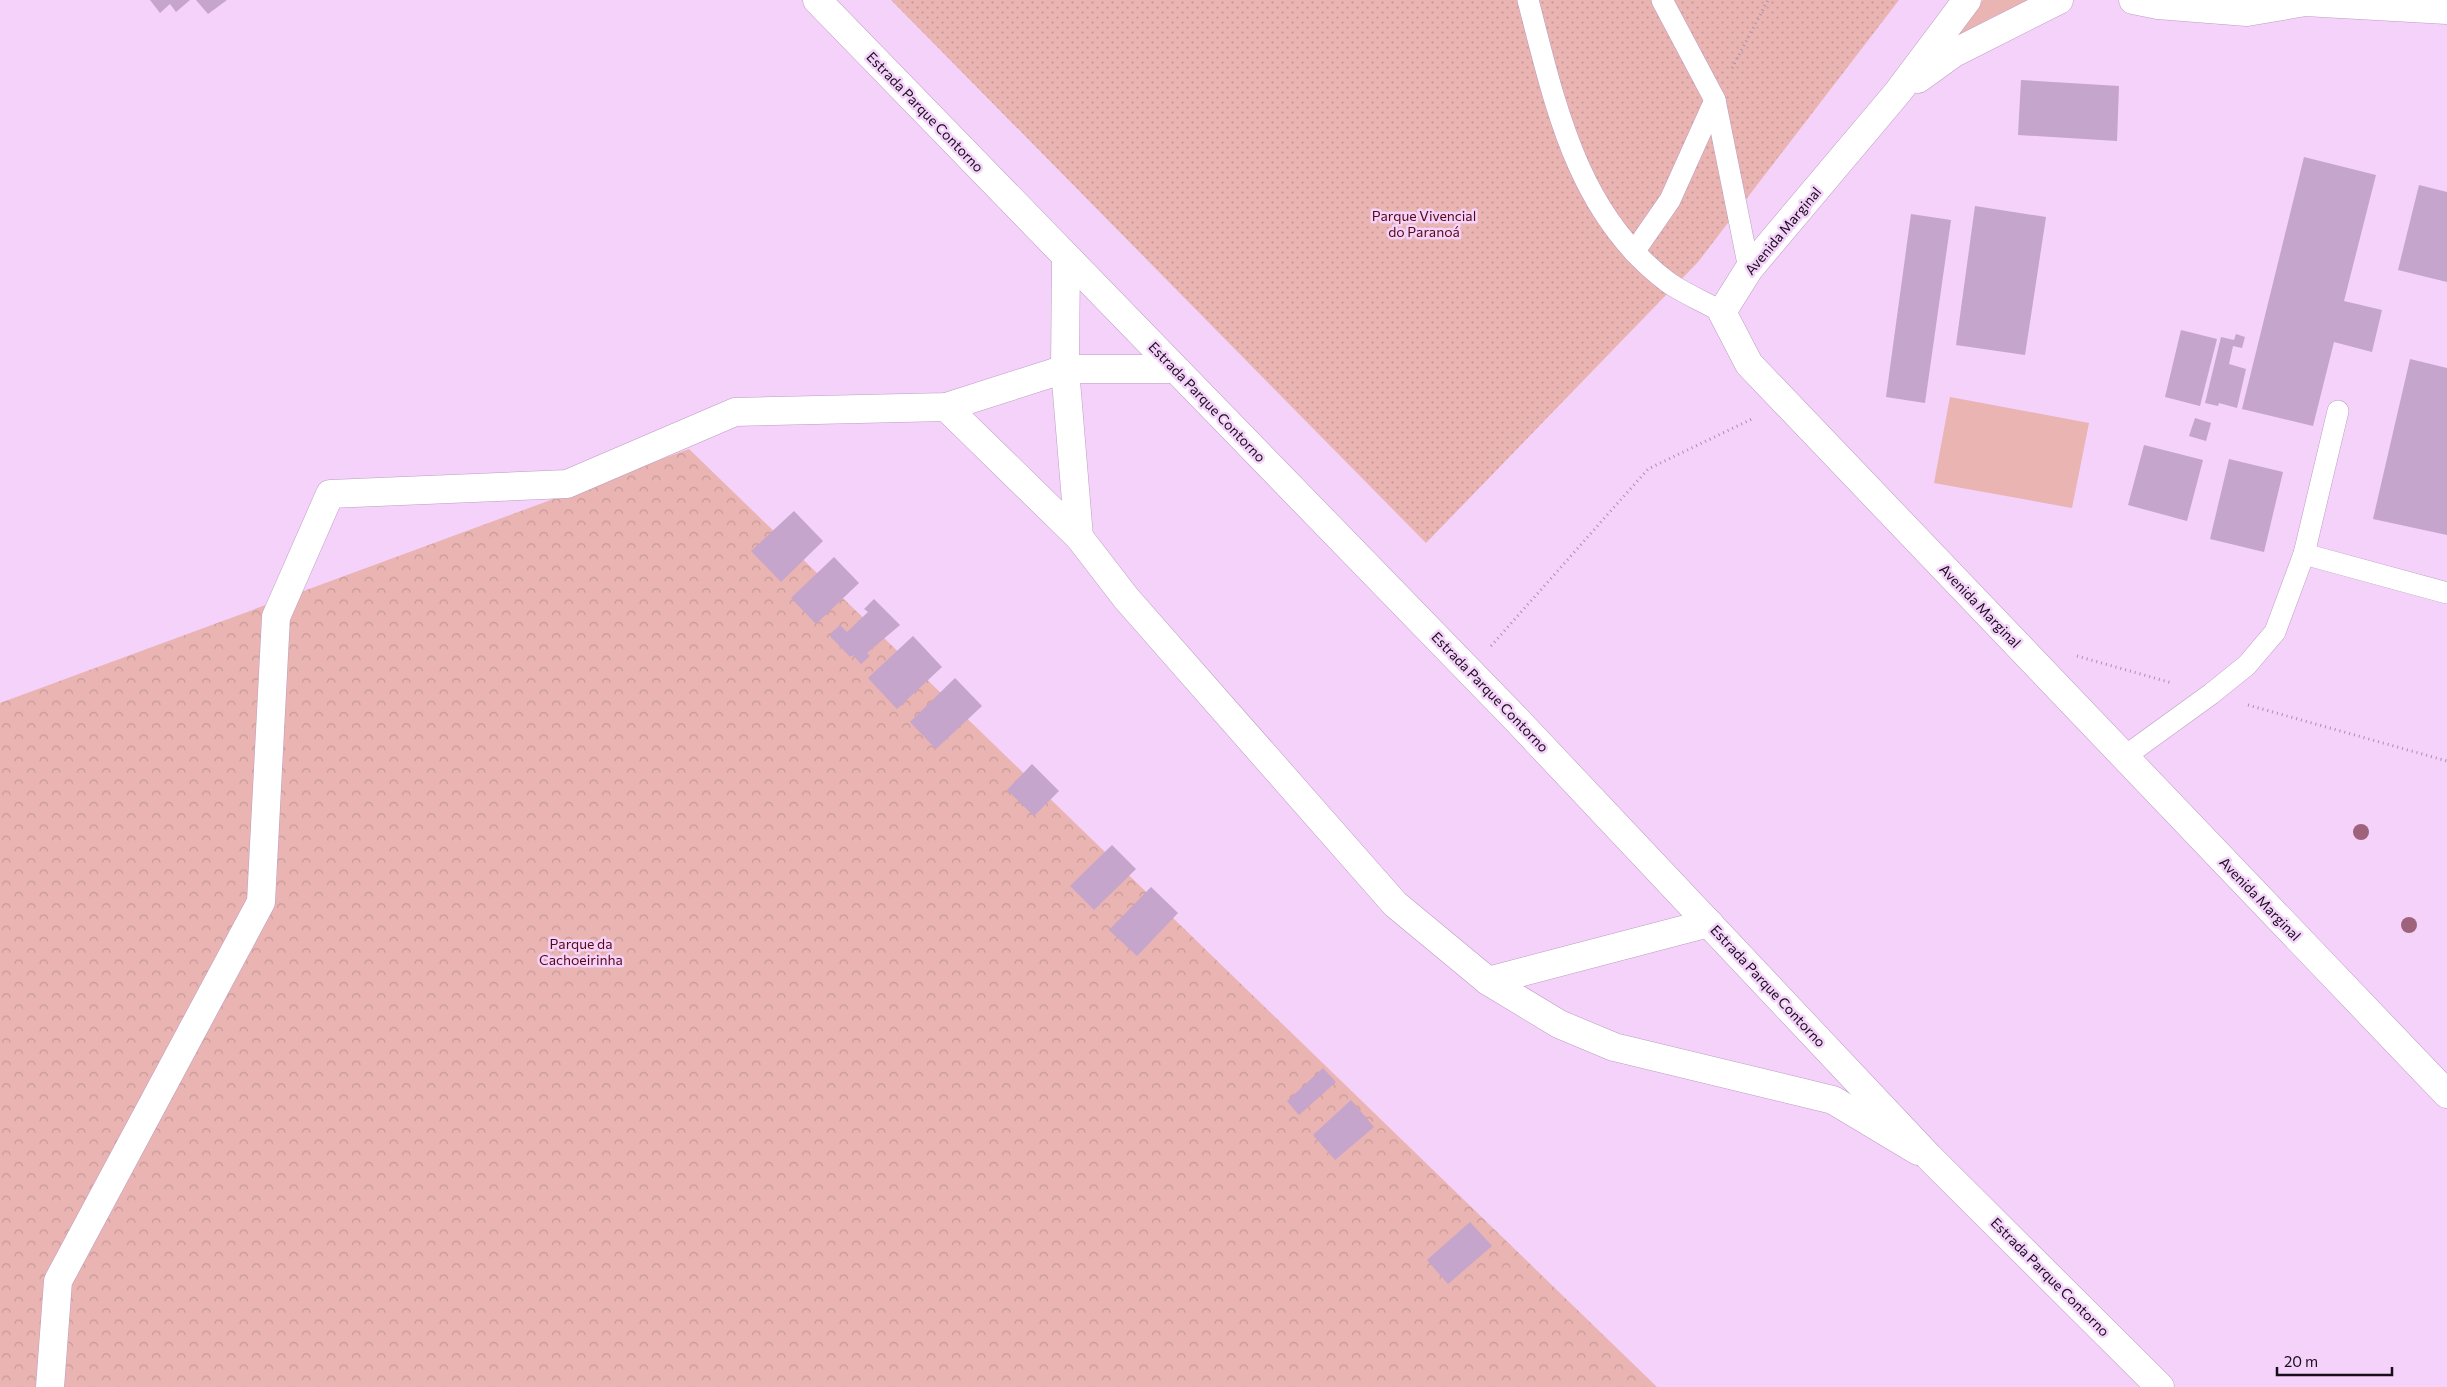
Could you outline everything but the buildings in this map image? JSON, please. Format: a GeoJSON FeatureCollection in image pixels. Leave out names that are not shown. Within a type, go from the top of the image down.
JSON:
{"type":"FeatureCollection","features":[{"type":"Feature","properties":{"kind":"street","name":"Estrada Parque Contorno"},"geometry":{"type":"LineString","coordinates":[[817,0],[1469,671],[1929,1157],[2160,1387]]}},
{"type":"Feature","properties":{"kind":"street","name":"Avenida Marginal"},"geometry":{"type":"LineString","coordinates":[[1967,0],[1898,92],[1749,269],[1722,312],[1749,364],[2447,1094]]}},
{"type":"Feature","properties":{"kind":"street","name":"Avenida Marginal"},"geometry":{"type":"LineString","coordinates":[[1898,92],[1954,53],[2059,0]]}},
{"type":"Feature","properties":{"kind":"street"},"geometry":{"type":"LineString","coordinates":[[2133,0],[2158,5],[2247,12],[2303,1],[2447,10]]}},
{"type":"Feature","properties":{"kind":"street"},"geometry":{"type":"LineString","coordinates":[[1066,258],[1065,370],[1079,537]]}},
{"type":"Feature","properties":{"kind":"street"},"geometry":{"type":"LineString","coordinates":[[50,1387],[58,1281],[261,902],[276,617],[330,494],[567,484],[734,412],[946,407],[1065,370],[1174,369]]}},
{"type":"Feature","properties":{"kind":"street"},"geometry":{"type":"LineString","coordinates":[[946,407],[1079,537],[1126,598],[1395,904],[1488,981],[1559,1024],[1614,1047],[1833,1100],[1929,1157]]}},
{"type":"Feature","properties":{"kind":"street"},"geometry":{"type":"LineString","coordinates":[[1488,981],[1709,923]]}},
{"type":"Feature","properties":{"kind":"lane"},"geometry":{"type":"LineString","coordinates":[[1528,0],[1561,124],[1592,196],[1634,252],[1670,283],[1722,312]]}},
{"type":"Feature","properties":{"kind":"lane"},"geometry":{"type":"LineString","coordinates":[[1662,0],[1715,100],[1749,269]]}},
{"type":"Feature","properties":{"kind":"lane"},"geometry":{"type":"LineString","coordinates":[[1634,252],[1670,200],[1715,100]]}},
{"type":"Feature","properties":{"kind":"lane"},"geometry":{"type":"LineString","coordinates":[[2124,757],[2248,665],[2275,632],[2304,554],[2338,411]]}},
{"type":"Feature","properties":{"kind":"lane"},"geometry":{"type":"LineString","coordinates":[[2304,554],[2447,592]]}},
{"type":"Feature","properties":{"kind":"path"},"geometry":{"type":"LineString","coordinates":[[1715,100],[1768,0]]}},
{"type":"Feature","properties":{"kind":"path"},"geometry":{"type":"LineString","coordinates":[[1469,671],[1648,469],[1744,425],[1782,399]]}},
{"type":"Feature","properties":{"kind":"green space","name":"Parque Vivencial do Paranoá"},"geometry":{"type":"Polygon","coordinates":[[[891,0],[1899,0],[1698,262],[1426,543],[891,0]]]}},
{"type":"Feature","properties":{"kind":"green space"},"geometry":{"type":"Polygon","coordinates":[[[1983,0],[2042,0],[2015,8],[1992,18],[1947,45],[1983,0]]]}},
{"type":"Feature","properties":{"kind":"green space"},"geometry":{"type":"Polygon","coordinates":[[[1950,397],[2089,423],[2072,508],[1934,483],[1950,397]]]}},
{"type":"Feature","properties":{"kind":"green space","name":"Parque da Cachoeirinha"},"geometry":{"type":"Polygon","coordinates":[[[689,449],[1657,1387],[0,1387],[0,703],[689,449]]]}}]}
